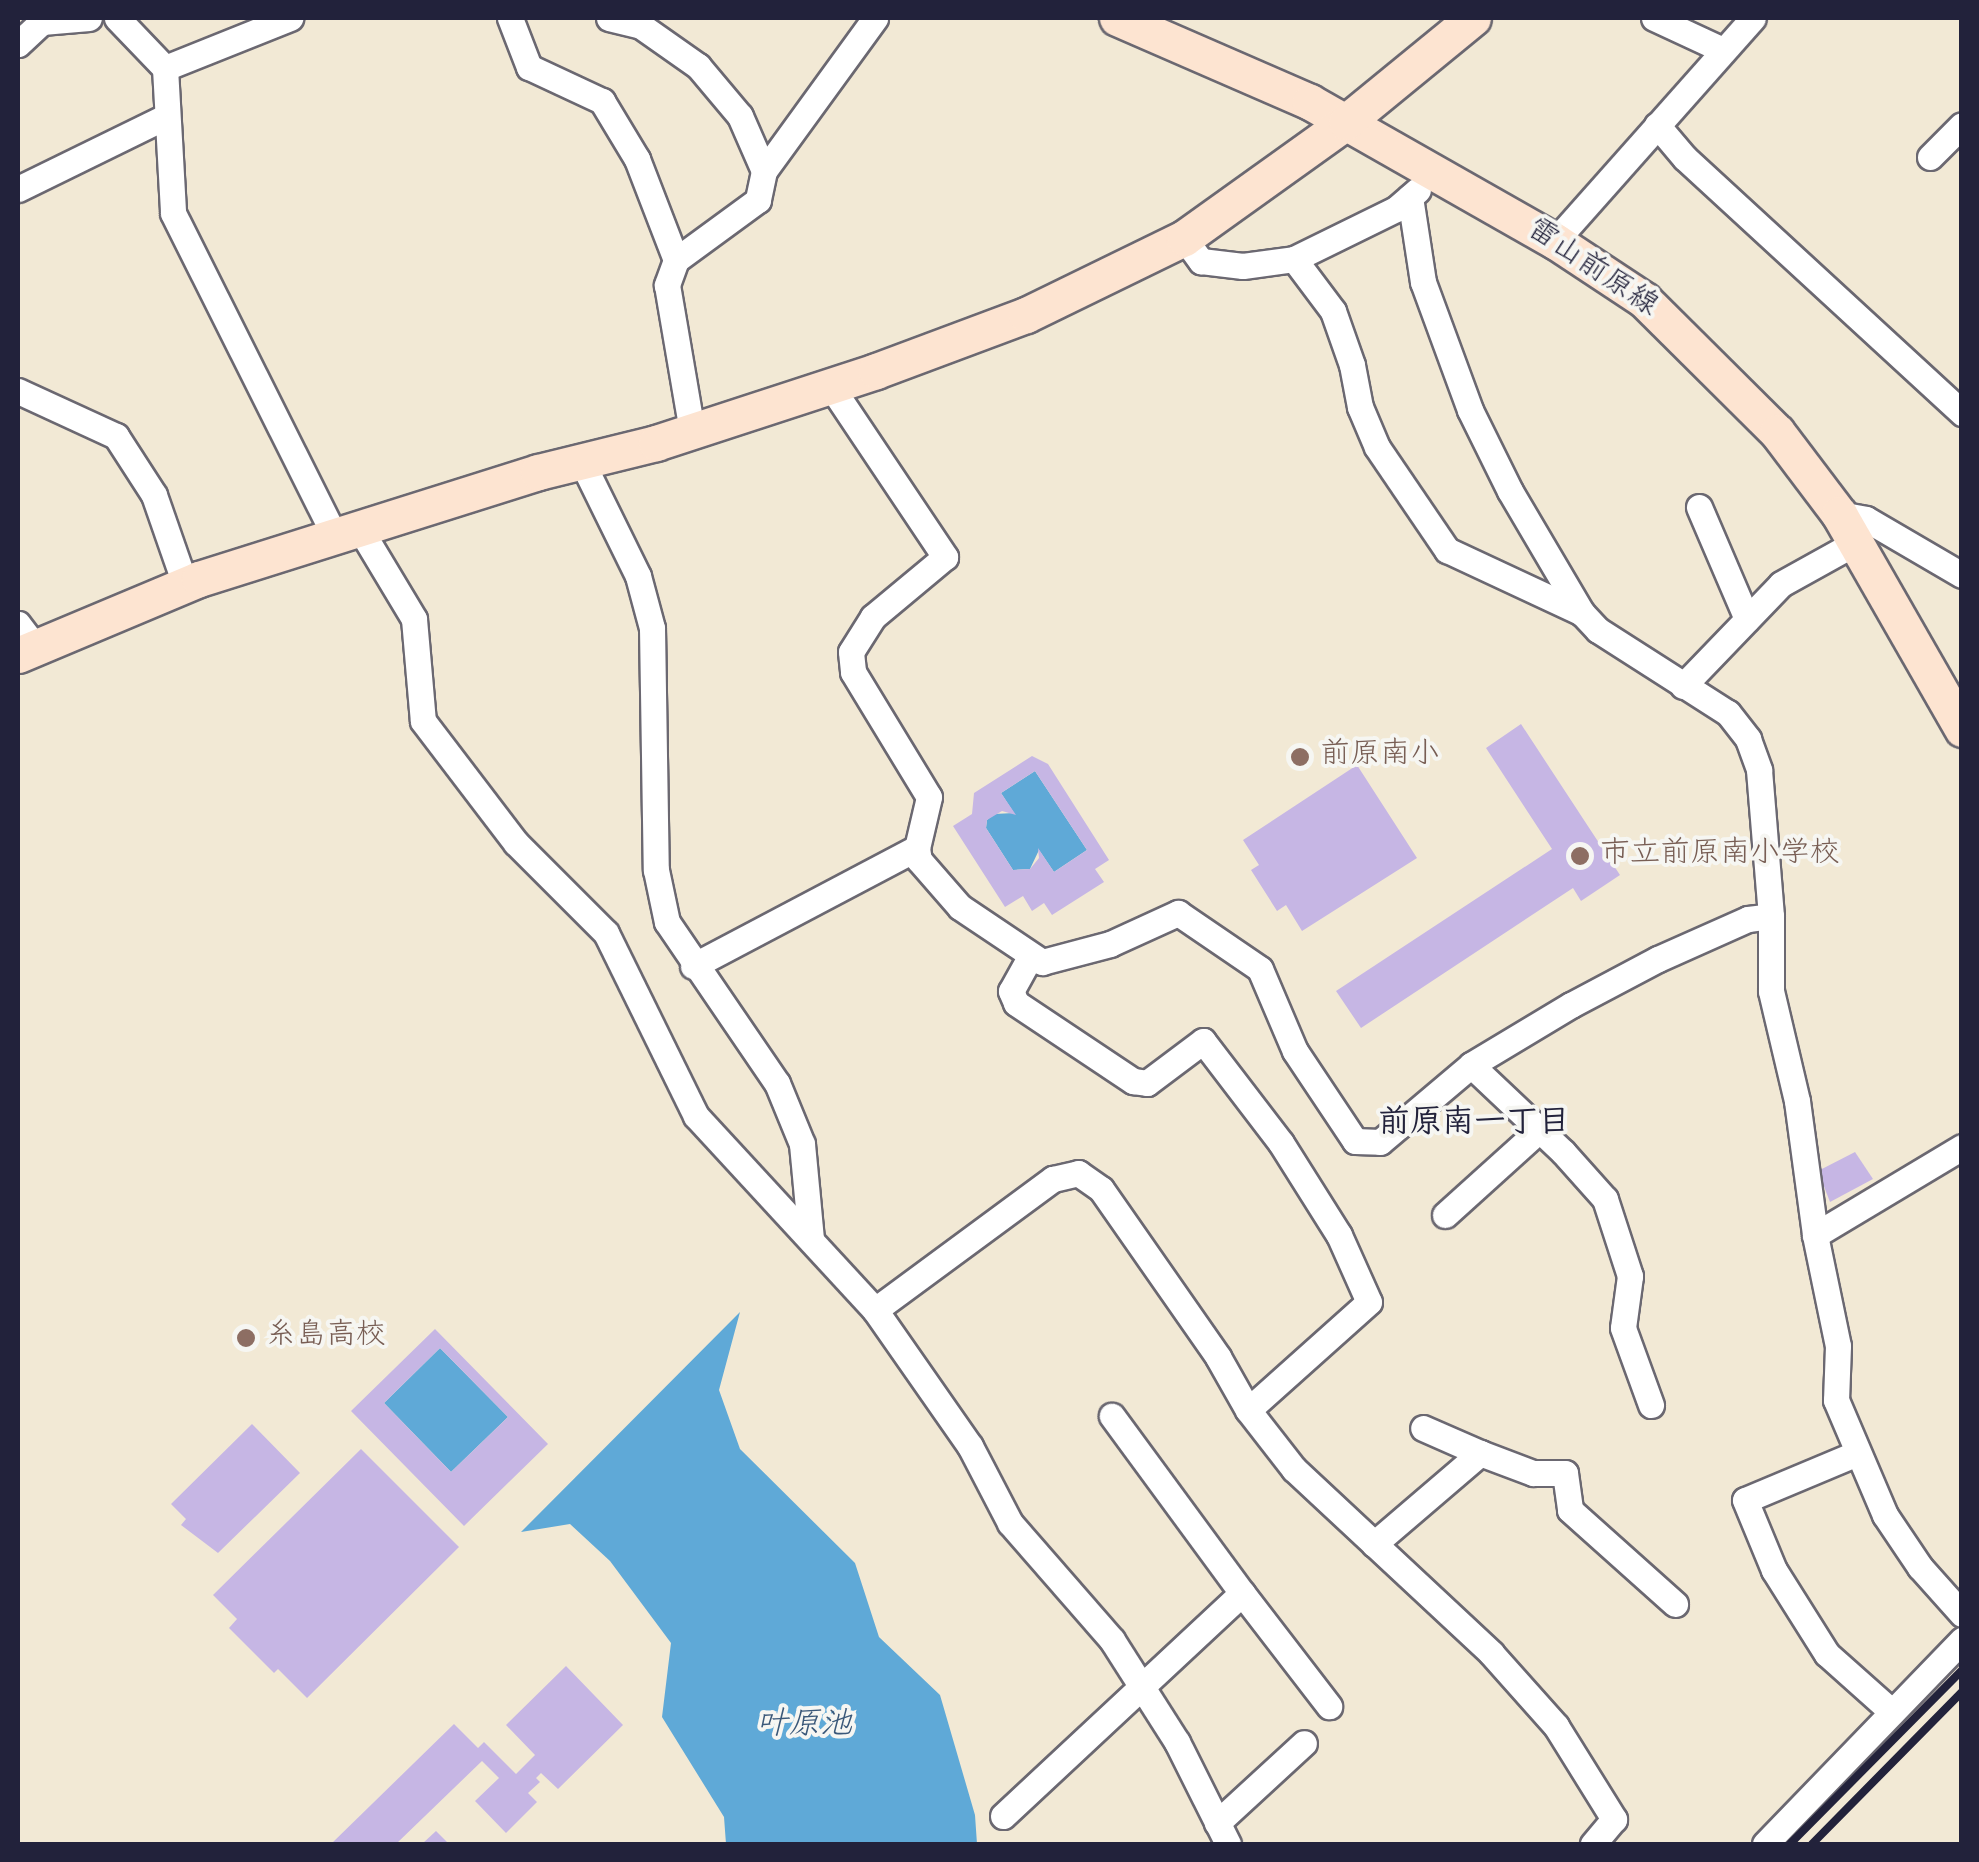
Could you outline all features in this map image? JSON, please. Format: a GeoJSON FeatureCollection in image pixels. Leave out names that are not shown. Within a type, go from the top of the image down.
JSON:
{"type":"FeatureCollection","features":[{"type":"Feature","properties":{"kind":"street"},"geometry":{"type":"LineString","coordinates":[[18,44],[39,20],[88,18]]}},
{"type":"Feature","properties":{"kind":"street"},"geometry":{"type":"LineString","coordinates":[[117,18],[165,68],[172,213],[348,534],[414,619],[423,721],[516,843],[606,933],[696,1116],[875,1310],[970,1446],[1010,1524],[1112,1640],[1177,1742],[1223,1834],[1304,1743]]}},
{"type":"Feature","properties":{"kind":"street"},"geometry":{"type":"LineString","coordinates":[[165,68],[290,18]]}},
{"type":"Feature","properties":{"kind":"street"},"geometry":{"type":"LineString","coordinates":[[510,18],[528,67],[602,101],[637,159],[676,260]]}},
{"type":"Feature","properties":{"kind":"street"},"geometry":{"type":"LineString","coordinates":[[609,18],[640,26],[698,66],[740,116],[764,171]]}},
{"type":"Feature","properties":{"kind":"street"},"geometry":{"type":"LineString","coordinates":[[692,432],[667,284],[676,260],[758,200],[764,171],[875,18]]}},
{"type":"Feature","properties":{"kind":"street","name":"雷山前原線"},"geometry":{"type":"LineString","coordinates":[[1118,18],[1346,122],[1424,185],[1555,241],[1644,300],[1777,432],[1847,528],[1962,729]]}},
{"type":"Feature","properties":{"kind":"street"},"geometry":{"type":"LineString","coordinates":[[23,641],[185,584],[692,432],[1026,315],[1184,238],[1346,122],[1473,18]]}},
{"type":"Feature","properties":{"kind":"street"},"geometry":{"type":"LineString","coordinates":[[1654,18],[1723,50]]}},
{"type":"Feature","properties":{"kind":"street"},"geometry":{"type":"LineString","coordinates":[[1555,241],[1753,18]]}},
{"type":"Feature","properties":{"kind":"street"},"geometry":{"type":"LineString","coordinates":[[18,189],[165,117]]}},
{"type":"Feature","properties":{"kind":"street"},"geometry":{"type":"LineString","coordinates":[[1656,125],[1685,158],[1962,414]]}},
{"type":"Feature","properties":{"kind":"street"},"geometry":{"type":"LineString","coordinates":[[1930,157],[1962,125]]}},
{"type":"Feature","properties":{"kind":"street"},"geometry":{"type":"LineString","coordinates":[[1184,238],[1201,261],[1243,266],[1294,260],[1396,209],[1424,185]]}},
{"type":"Feature","properties":{"kind":"street"},"geometry":{"type":"LineString","coordinates":[[1424,185],[1422,282],[1470,410],[1510,491],[1582,612],[1598,630],[1728,714],[1748,739],[1760,770],[1771,916],[1771,992],[1797,1102],[1814,1235],[1838,1346],[1836,1400],[1855,1454],[1903,1544],[1962,1614]]}},
{"type":"Feature","properties":{"kind":"street"},"geometry":{"type":"LineString","coordinates":[[1294,260],[1333,311],[1352,365],[1360,407],[1378,446],[1447,550],[1582,612]]}},
{"type":"Feature","properties":{"kind":"street"},"geometry":{"type":"LineString","coordinates":[[830,385],[945,557],[872,617],[851,652],[852,672],[929,796],[918,848],[920,860],[960,907],[1030,957],[1056,960],[1110,944],[1178,912],[1260,969],[1294,1051],[1355,1141],[1380,1142],[1471,1065],[1658,958],[1748,919],[1771,916]]}},
{"type":"Feature","properties":{"kind":"street"},"geometry":{"type":"LineString","coordinates":[[18,391],[116,436],[154,494],[185,584]]}},
{"type":"Feature","properties":{"kind":"street"},"geometry":{"type":"LineString","coordinates":[[582,462],[638,576],[652,628],[656,870],[667,922],[693,966],[777,1083],[802,1144],[811,1240]]}},
{"type":"Feature","properties":{"kind":"street"},"geometry":{"type":"LineString","coordinates":[[1699,507],[1748,619]]}},
{"type":"Feature","properties":{"kind":"street"},"geometry":{"type":"LineString","coordinates":[[1683,686],[1781,584],[1847,528],[1866,519],[1962,575]]}},
{"type":"Feature","properties":{"kind":"street"},"geometry":{"type":"LineString","coordinates":[[693,966],[918,848]]}},
{"type":"Feature","properties":{"kind":"street"},"geometry":{"type":"LineString","coordinates":[[1030,957],[1011,991],[1016,1003],[1133,1080],[1146,1083],[1203,1041],[1281,1143],[1339,1235],[1368,1302],[1248,1410]]}},
{"type":"Feature","properties":{"kind":"street"},"geometry":{"type":"LineString","coordinates":[[1471,1065],[1606,1200],[1630,1276],[1623,1328],[1652,1404]]}},
{"type":"Feature","properties":{"kind":"street"},"geometry":{"type":"LineString","coordinates":[[1446,1215],[1539,1130]]}},
{"type":"Feature","properties":{"kind":"street"},"geometry":{"type":"LineString","coordinates":[[1814,1235],[1962,1146]]}},
{"type":"Feature","properties":{"kind":"street"},"geometry":{"type":"LineString","coordinates":[[875,1310],[1053,1178],[1078,1173],[1101,1189],[1218,1357],[1248,1410],[1294,1470],[1491,1653],[1556,1726],[1614,1820],[1593,1844]]}},
{"type":"Feature","properties":{"kind":"street"},"geometry":{"type":"LineString","coordinates":[[1112,1416],[1329,1706]]}},
{"type":"Feature","properties":{"kind":"street"},"geometry":{"type":"LineString","coordinates":[[1423,1428],[1532,1473],[1565,1472],[1570,1510],[1675,1604]]}},
{"type":"Feature","properties":{"kind":"street"},"geometry":{"type":"LineString","coordinates":[[1374,1544],[1480,1453]]}},
{"type":"Feature","properties":{"kind":"street"},"geometry":{"type":"LineString","coordinates":[[1855,1454],[1745,1500],[1774,1570],[1826,1654],[1892,1712]]}},
{"type":"Feature","properties":{"kind":"street"},"geometry":{"type":"LineString","coordinates":[[1004,1816],[1242,1593]]}},
{"type":"Feature","properties":{"kind":"street"},"geometry":{"type":"LineString","coordinates":[[1765,1844],[1962,1640]]}},
{"type":"Feature","properties":{"kind":"water"},"geometry":{"type":"Polygon","coordinates":[[[1035,771],[1087,850],[1054,872],[1039,850],[1030,869],[1013,870],[986,828],[987,820],[994,814],[1014,813],[1001,793],[1035,771]]]}},
{"type":"Feature","properties":{"kind":"water","name":"叶原池"},"geometry":{"type":"Polygon","coordinates":[[[740,1312],[719,1390],[740,1449],[855,1563],[879,1637],[940,1695],[975,1815],[977,1844],[726,1844],[724,1817],[662,1717],[671,1643],[610,1561],[570,1524],[521,1532],[740,1312]]]}},
{"type":"Feature","properties":{"kind":"water"},"geometry":{"type":"Polygon","coordinates":[[[440,1348],[508,1417],[451,1472],[384,1403],[440,1348]]]}},
{"type":"Feature","properties":{"kind":"building"},"geometry":{"type":"Polygon","coordinates":[[[1521,724],[1620,875],[1581,901],[1573,888],[1361,1028],[1336,991],[1552,849],[1486,748],[1521,724]]]}},
{"type":"Feature","properties":{"kind":"building"},"geometry":{"type":"Polygon","coordinates":[[[1032,756],[1048,764],[1109,860],[1095,869],[1104,882],[1052,915],[1044,903],[1032,911],[1023,896],[1005,907],[953,826],[972,814],[974,793],[1032,756]],[[1035,771],[1001,793],[1016,815],[1002,811],[987,820],[986,828],[1013,870],[1030,869],[1039,858],[1038,848],[1054,872],[1087,850],[1035,771]]]}},
{"type":"Feature","properties":{"kind":"building"},"geometry":{"type":"Polygon","coordinates":[[[1357,765],[1417,858],[1302,931],[1286,905],[1277,911],[1251,870],[1259,865],[1243,840],[1357,765]]]}},
{"type":"Feature","properties":{"kind":"building"},"geometry":{"type":"Polygon","coordinates":[[[1855,1152],[1873,1179],[1830,1202],[1818,1171],[1855,1152]]]}},
{"type":"Feature","properties":{"kind":"building"},"geometry":{"type":"Polygon","coordinates":[[[435,1329],[548,1444],[464,1526],[351,1411],[435,1329]],[[440,1348],[384,1403],[451,1472],[508,1417],[440,1348]]]}},
{"type":"Feature","properties":{"kind":"building"},"geometry":{"type":"Polygon","coordinates":[[[252,1424],[300,1473],[218,1553],[181,1525],[186,1519],[171,1504],[252,1424]]]}},
{"type":"Feature","properties":{"kind":"building"},"geometry":{"type":"Polygon","coordinates":[[[361,1449],[459,1547],[307,1698],[278,1669],[274,1673],[229,1628],[237,1619],[213,1595],[361,1449]]]}},
{"type":"Feature","properties":{"kind":"building"},"geometry":{"type":"Polygon","coordinates":[[[566,1666],[623,1725],[558,1789],[541,1773],[536,1778],[540,1782],[528,1793],[537,1802],[506,1833],[475,1801],[499,1778],[482,1761],[396,1844],[331,1844],[454,1724],[478,1748],[484,1742],[516,1774],[535,1755],[506,1725],[566,1666]]]}},
{"type":"Feature","properties":{"kind":"building"},"geometry":{"type":"Polygon","coordinates":[[[436,1831],[449,1844],[422,1844],[436,1831]]]}},
{"type":"Feature","properties":{"kind":"railway"},"geometry":{"type":"LineString","coordinates":[[1790,1844],[1962,1670]]}},
{"type":"Feature","properties":{"kind":"railway"},"geometry":{"type":"LineString","coordinates":[[1812,1844],[1962,1692]]}},
{"type":"Feature","properties":{"kind":"place","name":"前原南小"},"geometry":{"type":"Point","coordinates":[1300,757]}},
{"type":"Feature","properties":{"kind":"place","name":"市立前原南小学校"},"geometry":{"type":"Point","coordinates":[1580,856]}},
{"type":"Feature","properties":{"kind":"place","name":"糸島高校"},"geometry":{"type":"Point","coordinates":[246,1338]}},
{"type":"Feature","properties":{"kind":"district","name":"前原南一丁目"},"geometry":{"type":"Point","coordinates":[1474,1125]}}]}
